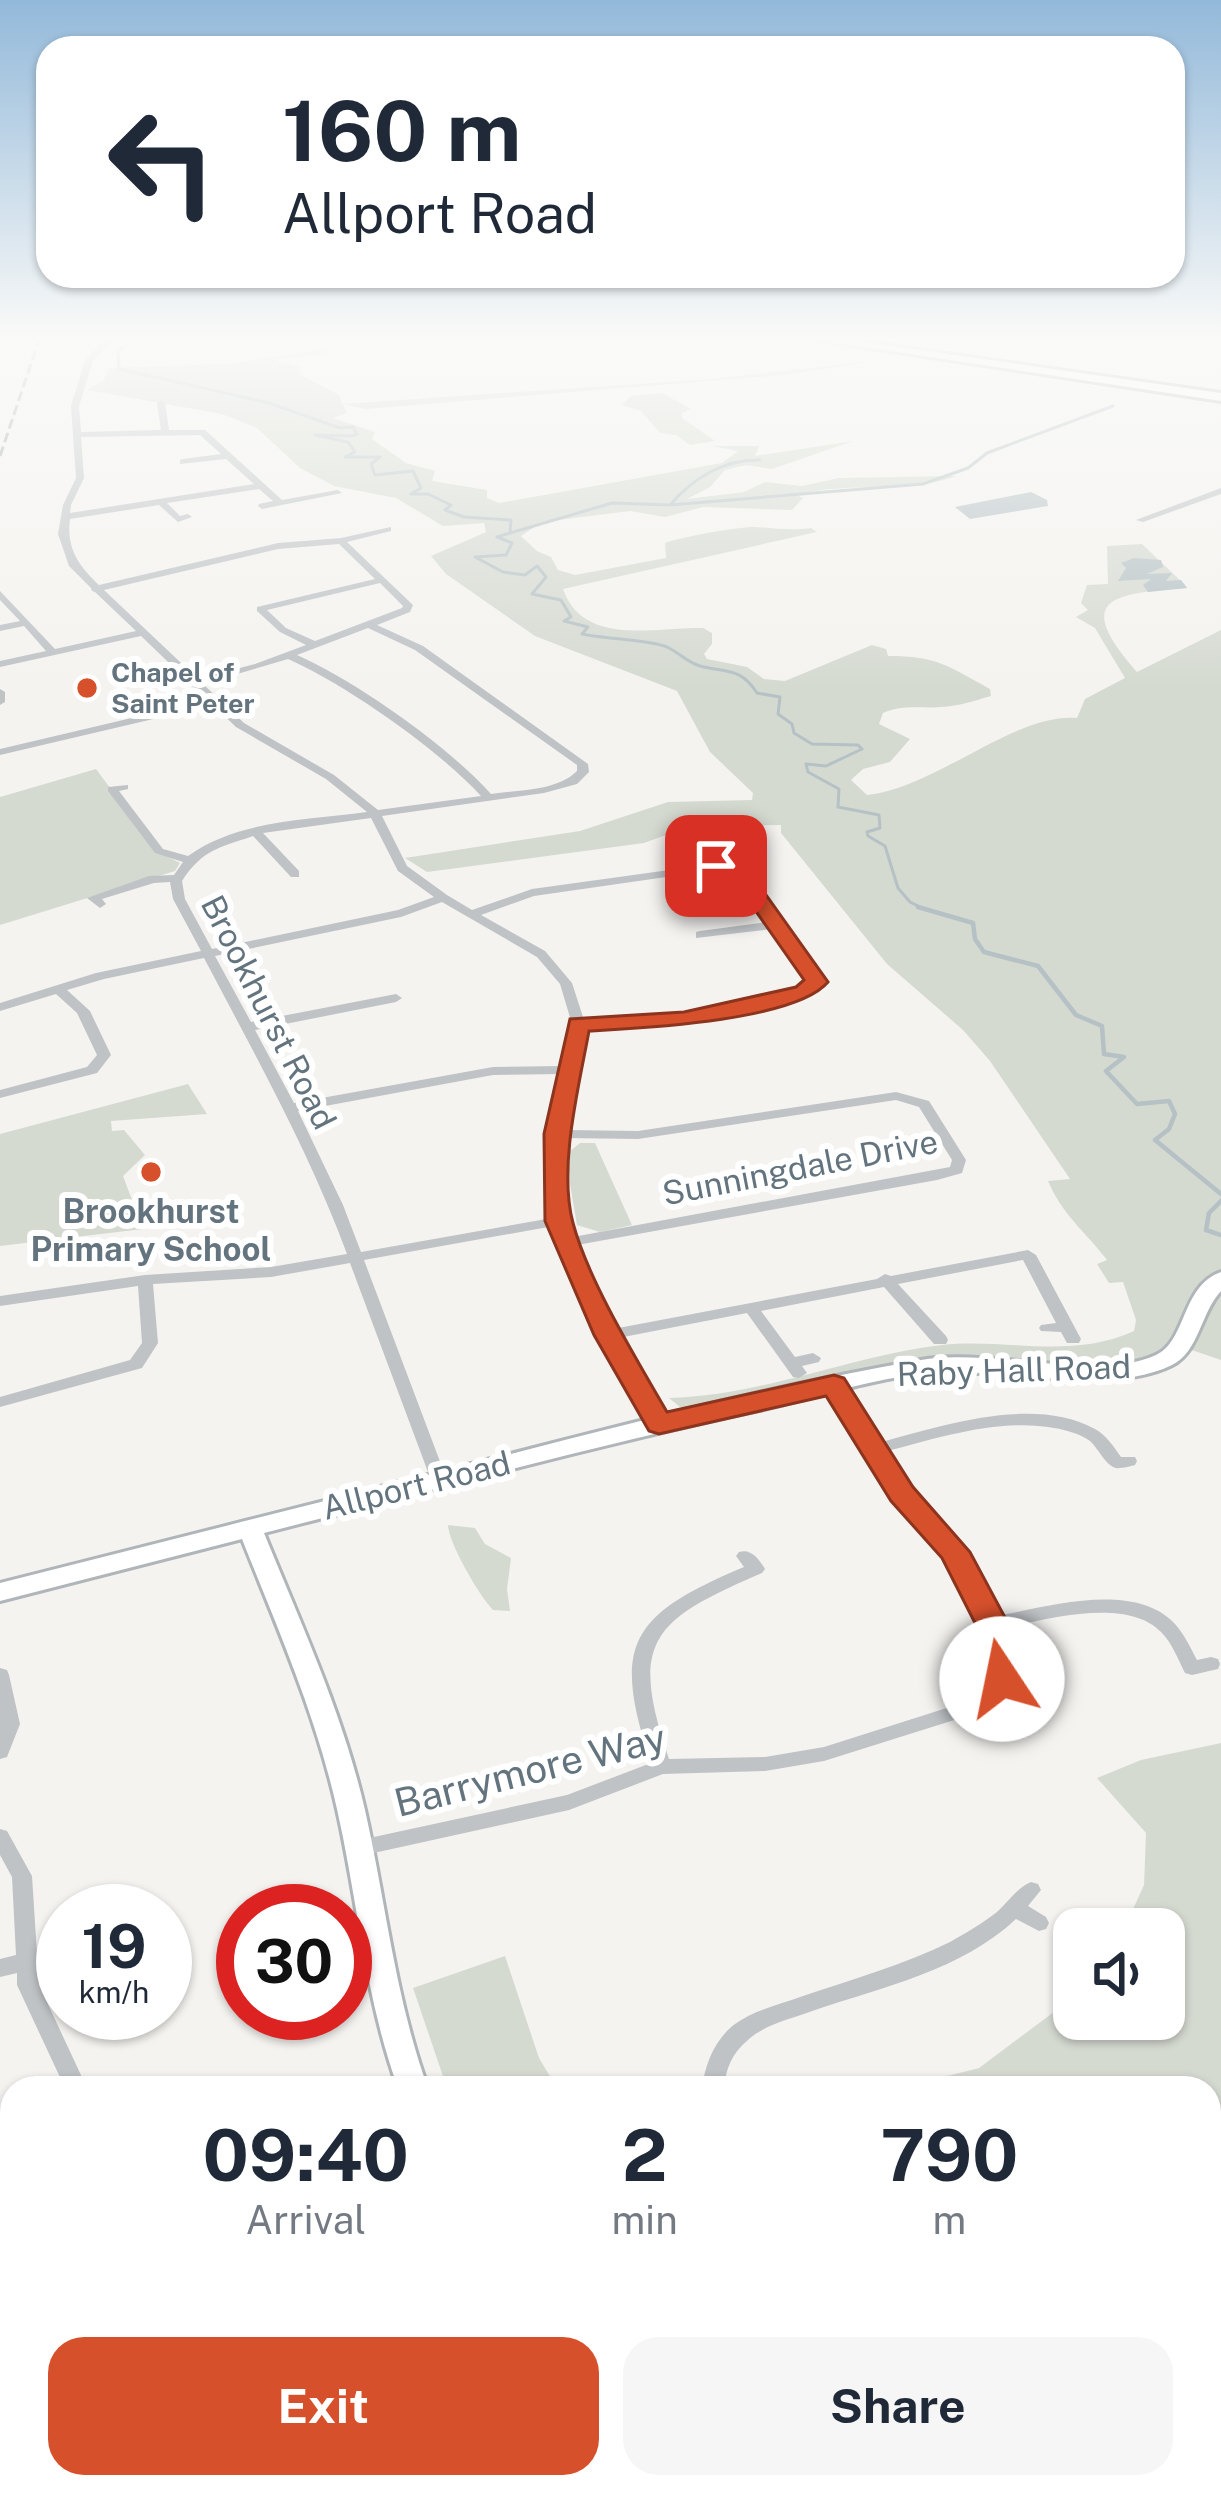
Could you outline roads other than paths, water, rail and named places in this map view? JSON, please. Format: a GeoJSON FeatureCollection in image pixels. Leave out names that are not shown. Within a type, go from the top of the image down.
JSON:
{"type":"FeatureCollection","features":[{"type":"Feature","properties":{"kind":"street"},"geometry":{"type":"LineString","coordinates":[[78,457],[80,478],[64,517],[69,555],[95,590],[240,725],[330,778],[374,812],[394,858],[443,898],[514,936],[556,968],[566,983],[579,1024],[557,1134],[559,1221],[608,1335],[659,1424]]}},
{"type":"Feature","properties":{"kind":"street"},"geometry":{"type":"LineString","coordinates":[[184,462],[223,457]]}},
{"type":"Feature","properties":{"kind":"street"},"geometry":{"type":"LineString","coordinates":[[228,457],[280,503]]}},
{"type":"Feature","properties":{"kind":"street"},"geometry":{"type":"LineString","coordinates":[[64,517],[260,486]]}},
{"type":"Feature","properties":{"kind":"street"},"geometry":{"type":"LineString","coordinates":[[1140,520],[1221,491]]}},
{"type":"Feature","properties":{"kind":"street"},"geometry":{"type":"LineString","coordinates":[[262,506],[338,494]]}},
{"type":"Feature","properties":{"kind":"street"},"geometry":{"type":"LineString","coordinates":[[161,502],[178,519]]}},
{"type":"Feature","properties":{"kind":"street"},"geometry":{"type":"LineString","coordinates":[[95,590],[278,546],[341,541],[388,529]]}},
{"type":"Feature","properties":{"kind":"street"},"geometry":{"type":"LineString","coordinates":[[194,684],[407,610],[408,605],[341,541]]}},
{"type":"Feature","properties":{"kind":"street"},"geometry":{"type":"LineString","coordinates":[[316,645],[283,630],[260,609],[382,580]]}},
{"type":"Feature","properties":{"kind":"street"},"geometry":{"type":"LineString","coordinates":[[15,589],[0,593],[52,652]]}},
{"type":"Feature","properties":{"kind":"street"},"geometry":{"type":"LineString","coordinates":[[0,628],[26,622]]}},
{"type":"Feature","properties":{"kind":"street","name":"Brookhurst Road"},"geometry":{"type":"LineString","coordinates":[[371,626],[419,648],[583,764],[579,777],[562,787],[255,832],[216,844],[190,860],[178,878],[179,899],[336,1205],[439,1480]]}},
{"type":"Feature","properties":{"kind":"street"},"geometry":{"type":"LineString","coordinates":[[0,664],[140,632]]}},
{"type":"Feature","properties":{"kind":"street"},"geometry":{"type":"LineString","coordinates":[[288,655],[334,676],[466,774],[488,796]]}},
{"type":"Feature","properties":{"kind":"street"},"geometry":{"type":"LineString","coordinates":[[0,692],[0,702]]}},
{"type":"Feature","properties":{"kind":"street"},"geometry":{"type":"LineString","coordinates":[[0,752],[212,702]]}},
{"type":"Feature","properties":{"kind":"street"},"geometry":{"type":"LineString","coordinates":[[124,787],[112,789],[159,850],[190,860]]}},
{"type":"Feature","properties":{"kind":"street"},"geometry":{"type":"LineString","coordinates":[[255,832],[286,873]]}},
{"type":"Feature","properties":{"kind":"street"},"geometry":{"type":"LineString","coordinates":[[472,914],[532,892],[716,866],[741,875],[815,975],[813,988],[804,993],[684,1019],[579,1024]]}},
{"type":"Feature","properties":{"kind":"street"},"geometry":{"type":"LineString","coordinates":[[100,904],[93,898],[153,879],[178,878]]}},
{"type":"Feature","properties":{"kind":"street"},"geometry":{"type":"LineString","coordinates":[[0,1007],[101,976],[400,913],[443,898]]}},
{"type":"Feature","properties":{"kind":"street"},"geometry":{"type":"LineString","coordinates":[[700,935],[775,925]]}},
{"type":"Feature","properties":{"kind":"street"},"geometry":{"type":"LineString","coordinates":[[0,1094],[74,1076],[101,1062],[104,1055],[83,1011],[59,990]]}},
{"type":"Feature","properties":{"kind":"street"},"geometry":{"type":"LineString","coordinates":[[248,1028],[396,998]]}},
{"type":"Feature","properties":{"kind":"street"},"geometry":{"type":"LineString","coordinates":[[290,1108],[493,1071],[567,1070]]}},
{"type":"Feature","properties":{"kind":"street","name":"Sunningdale Drive"},"geometry":{"type":"LineString","coordinates":[[557,1134],[638,1135],[896,1096],[924,1103],[959,1160],[957,1170],[937,1176],[571,1242]]}},
{"type":"Feature","properties":{"kind":"street"},"geometry":{"type":"LineString","coordinates":[[0,1301],[145,1280],[271,1272],[559,1221]]}},
{"type":"Feature","properties":{"kind":"street"},"geometry":{"type":"LineString","coordinates":[[608,1335],[1028,1255],[1070,1333],[1047,1328]]}},
{"type":"Feature","properties":{"kind":"street"},"geometry":{"type":"LineString","coordinates":[[884,1279],[940,1340]]}},
{"type":"Feature","properties":{"kind":"street","name":"Raby Hall Road"},"geometry":{"type":"LineString","coordinates":[[834,1385],[926,1366],[1114,1373],[1165,1360],[1179,1348],[1202,1299],[1221,1279]]}},
{"type":"Feature","properties":{"kind":"street"},"geometry":{"type":"LineString","coordinates":[[0,1402],[136,1364],[150,1343],[145,1280]]}},
{"type":"Feature","properties":{"kind":"street"},"geometry":{"type":"LineString","coordinates":[[751,1308],[795,1368],[812,1358]]}},
{"type":"Feature","properties":{"kind":"street","name":"Allport Road"},"geometry":{"type":"LineString","coordinates":[[0,1592],[659,1424],[834,1385]]}},
{"type":"Feature","properties":{"kind":"street","name":"Barrymore Way"},"geometry":{"type":"LineString","coordinates":[[360,1849],[569,1802],[662,1767],[794,1761],[961,1711],[987,1697],[1002,1679],[1004,1660],[992,1623],[954,1552],[902,1494],[834,1385]]}},
{"type":"Feature","properties":{"kind":"street"},"geometry":{"type":"LineString","coordinates":[[875,1449],[962,1426],[1037,1421],[1082,1429],[1098,1438],[1117,1462],[1129,1461]]}},
{"type":"Feature","properties":{"kind":"street"},"geometry":{"type":"LineString","coordinates":[[250,1528],[331,1730],[410,2076]]}},
{"type":"Feature","properties":{"kind":"street"},"geometry":{"type":"LineString","coordinates":[[662,1767],[637,1687],[641,1651],[652,1628],[695,1592],[756,1569]]}},
{"type":"Feature","properties":{"kind":"street"},"geometry":{"type":"LineString","coordinates":[[992,1623],[1115,1606],[1138,1609],[1165,1623],[1194,1668]]}},
{"type":"Feature","properties":{"kind":"street"},"geometry":{"type":"LineString","coordinates":[[0,1675],[11,1724],[0,1752]]}},
{"type":"Feature","properties":{"kind":"street"},"geometry":{"type":"LineString","coordinates":[[0,1837],[22,1876],[28,1985],[70,2076]]}},
{"type":"Feature","properties":{"kind":"street"},"geometry":{"type":"LineString","coordinates":[[714,2076],[733,2038],[746,2028],[938,1958],[1016,1909],[1031,1890]]}},
{"type":"Feature","properties":{"kind":"street"},"geometry":{"type":"LineString","coordinates":[[1016,1909],[1039,1923]]}},
{"type":"Feature","properties":{"kind":"street"},"geometry":{"type":"LineString","coordinates":[[0,1968],[26,1962]]}},
{"type":"Feature","properties":{"kind":"waterway"},"geometry":{"type":"LineString","coordinates":[[346,457],[380,457],[371,464],[375,475],[413,471],[421,488],[411,494],[428,494],[451,505],[445,510],[464,517],[511,520],[510,533]]}},
{"type":"Feature","properties":{"kind":"waterway"},"geometry":{"type":"LineString","coordinates":[[670,505],[923,484],[968,468],[983,457]]}},
{"type":"Feature","properties":{"kind":"waterway"},"geometry":{"type":"LineString","coordinates":[[670,505],[710,472],[760,460]]}},
{"type":"Feature","properties":{"kind":"waterway"},"geometry":{"type":"LineString","coordinates":[[510,533],[612,503],[670,505]]}},
{"type":"Feature","properties":{"kind":"waterway"},"geometry":{"type":"LineString","coordinates":[[510,533],[497,537],[512,543],[506,555],[475,557],[503,572],[525,575],[537,566],[546,577],[532,594],[561,600],[571,617],[564,621],[588,627],[582,634],[659,645],[696,665],[732,672],[757,693],[780,697],[778,714],[792,724],[794,733],[812,744],[858,745],[862,749],[826,766],[806,764],[808,772],[839,789],[838,807],[879,815],[880,828],[867,832],[868,836],[885,846],[898,888],[923,908]]}},
{"type":"Feature","properties":{"kind":"waterway"},"geometry":{"type":"LineString","coordinates":[[918,907],[923,908]]}},
{"type":"Feature","properties":{"kind":"waterway"},"geometry":{"type":"LineString","coordinates":[[923,908],[973,923],[975,939],[984,952],[1038,966],[1076,1015],[1102,1026],[1104,1054],[1124,1057],[1106,1071],[1137,1104],[1169,1101],[1175,1114],[1169,1129],[1155,1140],[1221,1194]]}},
{"type":"Feature","properties":{"kind":"waterway"},"geometry":{"type":"LineString","coordinates":[[1221,1201],[1209,1213],[1206,1230],[1221,1235]]}},
{"type":"Feature","properties":{"kind":"place","name":"Chapel of Saint Peter"},"geometry":{"type":"Point","coordinates":[87,688]}},
{"type":"Feature","properties":{"kind":"place","name":"Brookhurst Primary School"},"geometry":{"type":"Point","coordinates":[151,1172]}}]}
